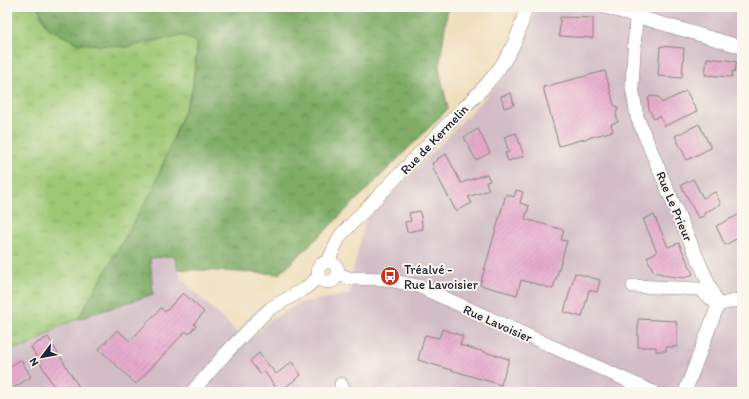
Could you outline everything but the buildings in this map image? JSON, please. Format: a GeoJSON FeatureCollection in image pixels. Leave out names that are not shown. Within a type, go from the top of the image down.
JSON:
{"type":"FeatureCollection","features":[{"type":"Feature","properties":{"kind":"street","name":"Rue de Kermelin"},"geometry":{"type":"LineString","coordinates":[[329,262],[340,236],[441,130],[476,96],[500,68],[516,39],[522,24],[526,7]]}},
{"type":"Feature","properties":{"kind":"street"},"geometry":{"type":"LineString","coordinates":[[606,7],[742,47]]}},
{"type":"Feature","properties":{"kind":"street","name":"Rue Le Prieur"},"geometry":{"type":"LineString","coordinates":[[636,17],[632,87],[637,117],[718,304]]}},
{"type":"Feature","properties":{"kind":"street"},"geometry":{"type":"LineString","coordinates":[[324,262],[335,264],[338,274],[334,281],[324,282],[319,278],[319,267],[324,262]]}},
{"type":"Feature","properties":{"kind":"street","name":"Rue Lavoisier"},"geometry":{"type":"LineString","coordinates":[[338,274],[349,278],[384,279],[418,286],[653,392]]}},
{"type":"Feature","properties":{"kind":"street"},"geometry":{"type":"LineString","coordinates":[[192,392],[271,308],[304,289],[319,278]]}},
{"type":"Feature","properties":{"kind":"street"},"geometry":{"type":"LineString","coordinates":[[633,286],[699,289],[718,304]]}},
{"type":"Feature","properties":{"kind":"street"},"geometry":{"type":"LineString","coordinates":[[718,304],[737,300],[742,302]]}},
{"type":"Feature","properties":{"kind":"street"},"geometry":{"type":"LineString","coordinates":[[685,392],[718,304]]}},
{"type":"Feature","properties":{"kind":"shaded area"},"geometry":{"type":"Polygon","coordinates":[[[536,7],[742,7],[742,392],[7,392],[7,349],[26,347],[64,324],[153,294],[150,258],[174,256],[181,279],[247,342],[269,321],[300,303],[350,294],[353,270],[366,220],[418,168],[509,72],[535,15],[536,7]]]}},
{"type":"Feature","properties":{"kind":"green space"},"geometry":{"type":"Polygon","coordinates":[[[7,7],[38,7],[47,27],[126,47],[182,35],[198,42],[192,91],[153,189],[78,319],[64,324],[26,347],[7,349],[7,7]]]}},
{"type":"Feature","properties":{"kind":"green space"},"geometry":{"type":"Polygon","coordinates":[[[38,7],[448,7],[439,68],[448,109],[330,226],[279,274],[178,269],[174,256],[150,258],[153,294],[78,319],[153,189],[192,91],[198,43],[182,35],[126,47],[76,43],[47,27],[38,7]]]}},
{"type":"Feature","properties":{"kind":"place","name":"Tréalvé - Rue Lavoisier"},"geometry":{"type":"Point","coordinates":[390,276]}}]}
